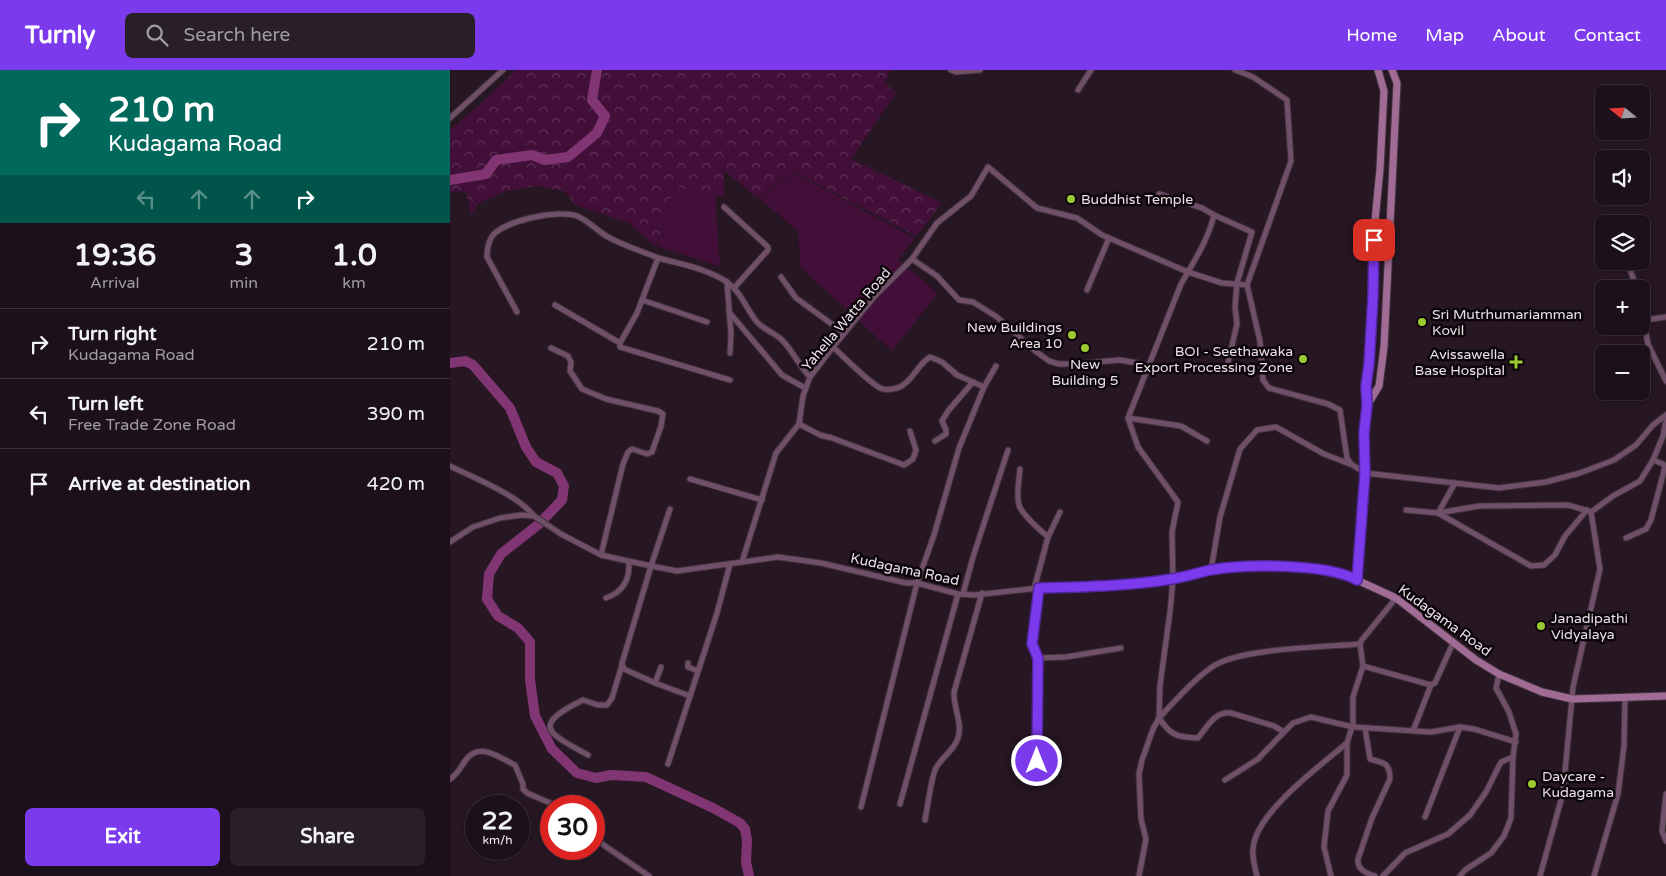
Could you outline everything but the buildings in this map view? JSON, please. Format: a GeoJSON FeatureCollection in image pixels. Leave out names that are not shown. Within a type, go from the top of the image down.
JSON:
{"type":"FeatureCollection","features":[{"type":"Feature","properties":{"kind":"street"},"geometry":{"type":"LineString","coordinates":[[450,118],[503,70]]}},
{"type":"Feature","properties":{"kind":"street"},"geometry":{"type":"LineString","coordinates":[[951,70],[956,72],[980,70]]}},
{"type":"Feature","properties":{"kind":"street"},"geometry":{"type":"LineString","coordinates":[[1078,90],[1091,70]]}},
{"type":"Feature","properties":{"kind":"street"},"geometry":{"type":"LineString","coordinates":[[1235,70],[1253,77],[1287,100],[1291,162],[1247,285],[1260,341],[1263,380],[1268,388],[1328,404],[1340,410],[1347,458],[1351,464]]}},
{"type":"Feature","properties":{"kind":"street"},"geometry":{"type":"LineString","coordinates":[[1357,580],[1365,473],[1366,386],[1370,355],[1375,221],[1384,91],[1378,70]]}},
{"type":"Feature","properties":{"kind":"street"},"geometry":{"type":"LineString","coordinates":[[1367,406],[1379,386],[1384,347],[1397,83],[1392,70]]}},
{"type":"Feature","properties":{"kind":"street","name":"Yahella Watta Road"},"geometry":{"type":"LineString","coordinates":[[742,562],[776,453],[799,424],[805,388],[810,378],[844,333],[874,298],[912,259],[937,223],[971,196],[988,167],[1037,208],[1077,218],[1109,238]]}},
{"type":"Feature","properties":{"kind":"street"},"geometry":{"type":"LineString","coordinates":[[1159,194],[1202,208],[1252,232],[1237,283],[1234,307],[1237,324],[1228,366]]}},
{"type":"Feature","properties":{"kind":"street"},"geometry":{"type":"LineString","coordinates":[[724,208],[768,247],[768,250],[734,288]]}},
{"type":"Feature","properties":{"kind":"street"},"geometry":{"type":"LineString","coordinates":[[517,312],[487,257],[491,238],[513,223],[547,215],[566,213],[576,215],[607,236],[658,258],[709,273],[727,282],[739,292],[756,321],[781,340],[810,378]]}},
{"type":"Feature","properties":{"kind":"street"},"geometry":{"type":"LineString","coordinates":[[1214,215],[1203,247],[1181,284],[1128,418],[1138,447],[1178,502],[1172,532],[1173,579],[1160,685],[1159,718],[1171,733],[1179,737],[1198,738],[1218,715],[1224,712],[1274,726],[1284,732]]}},
{"type":"Feature","properties":{"kind":"street"},"geometry":{"type":"LineString","coordinates":[[1086,290],[1109,238],[1188,272],[1222,282],[1247,285]]}},
{"type":"Feature","properties":{"kind":"street"},"geometry":{"type":"LineString","coordinates":[[620,343],[637,314],[658,258]]}},
{"type":"Feature","properties":{"kind":"street"},"geometry":{"type":"LineString","coordinates":[[912,259],[937,276],[959,300],[973,302],[997,317],[1049,361],[1059,364],[1073,364],[1120,360],[1143,364],[1148,369]]}},
{"type":"Feature","properties":{"kind":"street"},"geometry":{"type":"LineString","coordinates":[[781,277],[796,298],[844,333]]}},
{"type":"Feature","properties":{"kind":"street"},"geometry":{"type":"LineString","coordinates":[[727,282],[731,334],[730,353]]}},
{"type":"Feature","properties":{"kind":"street"},"geometry":{"type":"LineString","coordinates":[[642,300],[707,322]]}},
{"type":"Feature","properties":{"kind":"street"},"geometry":{"type":"LineString","coordinates":[[555,305],[620,343],[620,347],[623,349],[672,361],[730,380]]}},
{"type":"Feature","properties":{"kind":"street"},"geometry":{"type":"LineString","coordinates":[[729,312],[782,375],[805,388]]}},
{"type":"Feature","properties":{"kind":"street"},"geometry":{"type":"LineString","coordinates":[[1650,319],[1666,317]]}},
{"type":"Feature","properties":{"kind":"street"},"geometry":{"type":"LineString","coordinates":[[1647,335],[1648,344],[1666,381]]}},
{"type":"Feature","properties":{"kind":"street"},"geometry":{"type":"LineString","coordinates":[[833,347],[882,389],[902,386],[916,373],[923,361],[930,358],[942,362],[957,375],[984,387]]}},
{"type":"Feature","properties":{"kind":"street"},"geometry":{"type":"LineString","coordinates":[[551,348],[568,356],[571,362],[570,371],[582,389],[606,399],[658,411],[663,414],[652,452],[647,454],[632,449],[628,452],[623,464],[601,555]]}},
{"type":"Feature","properties":{"kind":"street"},"geometry":{"type":"LineString","coordinates":[[861,807],[917,583],[934,535],[959,448],[984,387],[996,366]]}},
{"type":"Feature","properties":{"kind":"street"},"geometry":{"type":"LineString","coordinates":[[935,441],[946,434],[942,421],[948,411],[973,382]]}},
{"type":"Feature","properties":{"kind":"street"},"geometry":{"type":"LineString","coordinates":[[1211,570],[1220,517],[1240,449],[1257,430],[1276,427],[1324,454],[1351,464],[1365,473],[1499,488],[1546,482],[1580,473],[1614,460],[1636,445],[1653,425],[1666,415]]}},
{"type":"Feature","properties":{"kind":"street"},"geometry":{"type":"LineString","coordinates":[[1128,418],[1181,426],[1207,441]]}},
{"type":"Feature","properties":{"kind":"street"},"geometry":{"type":"LineString","coordinates":[[1438,513],[1531,566],[1544,565],[1555,555],[1564,536],[1589,511],[1640,481],[1653,460],[1663,436],[1666,421]]}},
{"type":"Feature","properties":{"kind":"street"},"geometry":{"type":"LineString","coordinates":[[799,424],[820,435],[904,465],[913,459],[916,450],[910,431]]}},
{"type":"Feature","properties":{"kind":"street"},"geometry":{"type":"LineString","coordinates":[[900,804],[960,594],[1008,450]]}},
{"type":"Feature","properties":{"kind":"street"},"geometry":{"type":"LineString","coordinates":[[1626,538],[1646,529],[1651,520],[1664,467],[1663,464],[1653,460]]}},
{"type":"Feature","properties":{"kind":"street"},"geometry":{"type":"LineString","coordinates":[[450,466],[505,494],[530,510],[534,516]]}},
{"type":"Feature","properties":{"kind":"street"},"geometry":{"type":"LineString","coordinates":[[1020,469],[1019,506],[1030,520],[1048,537]]}},
{"type":"Feature","properties":{"kind":"street"},"geometry":{"type":"LineString","coordinates":[[690,479],[762,500]]}},
{"type":"Feature","properties":{"kind":"street"},"geometry":{"type":"LineString","coordinates":[[1438,513],[1456,483]]}},
{"type":"Feature","properties":{"kind":"street"},"geometry":{"type":"LineString","coordinates":[[1406,510],[1438,513],[1479,506],[1568,505],[1589,511]]}},
{"type":"Feature","properties":{"kind":"street"},"geometry":{"type":"LineString","coordinates":[[588,755],[558,738],[552,732],[549,722],[553,717],[583,700],[598,705],[607,705],[612,698],[670,509]]}},
{"type":"Feature","properties":{"kind":"street"},"geometry":{"type":"LineString","coordinates":[[1540,876],[1563,793],[1573,687],[1600,570],[1589,511]]}},
{"type":"Feature","properties":{"kind":"street"},"geometry":{"type":"LineString","coordinates":[[1037,778],[1038,658],[1032,644],[1036,588],[1048,537],[1060,512]]}},
{"type":"Feature","properties":{"kind":"street"},"geometry":{"type":"LineString","coordinates":[[450,542],[473,527],[500,518],[521,515],[534,516]]}},
{"type":"Feature","properties":{"kind":"street","name":"Kudagama Road"},"geometry":{"type":"LineString","coordinates":[[534,516],[561,534],[601,555],[677,571],[778,556],[917,583],[960,594],[1036,588],[1087,587],[1173,579],[1211,570],[1267,566],[1309,568],[1350,576],[1396,598],[1476,660],[1499,674],[1542,692],[1572,699],[1666,696]]}},
{"type":"Feature","properties":{"kind":"street"},"geometry":{"type":"LineString","coordinates":[[606,598],[624,588],[629,562]]}},
{"type":"Feature","properties":{"kind":"street"},"geometry":{"type":"LineString","coordinates":[[668,764],[717,612],[730,564]]}},
{"type":"Feature","properties":{"kind":"street"},"geometry":{"type":"LineString","coordinates":[[925,820],[936,768],[955,745],[959,737],[959,726],[953,703],[954,692],[982,593]]}},
{"type":"Feature","properties":{"kind":"street"},"geometry":{"type":"LineString","coordinates":[[1331,876],[1324,847],[1328,810],[1347,775],[1347,743],[1352,727],[1353,697],[1363,666],[1360,644],[1396,598]]}},
{"type":"Feature","properties":{"kind":"street"},"geometry":{"type":"LineString","coordinates":[[1413,731],[1431,685],[1435,683],[1453,643]]}},
{"type":"Feature","properties":{"kind":"street"},"geometry":{"type":"LineString","coordinates":[[1139,876],[1146,839],[1142,819],[1140,774],[1142,760],[1159,718],[1212,666],[1225,660],[1264,652],[1360,644]]}},
{"type":"Feature","properties":{"kind":"street"},"geometry":{"type":"LineString","coordinates":[[1038,658],[1066,657],[1121,648]]}},
{"type":"Feature","properties":{"kind":"street"},"geometry":{"type":"LineString","coordinates":[[622,663],[624,668],[690,696]]}},
{"type":"Feature","properties":{"kind":"street"},"geometry":{"type":"LineString","coordinates":[[688,663],[688,668],[698,671]]}},
{"type":"Feature","properties":{"kind":"street"},"geometry":{"type":"LineString","coordinates":[[1363,666],[1431,685]]}},
{"type":"Feature","properties":{"kind":"street"},"geometry":{"type":"LineString","coordinates":[[656,683],[661,667]]}},
{"type":"Feature","properties":{"kind":"street"},"geometry":{"type":"LineString","coordinates":[[1460,876],[1465,870],[1491,853],[1500,843],[1508,829],[1512,810],[1513,757],[1516,742],[1515,727],[1496,688],[1499,674]]}},
{"type":"Feature","properties":{"kind":"street"},"geometry":{"type":"LineString","coordinates":[[1594,876],[1618,794],[1624,746],[1625,697]]}},
{"type":"Feature","properties":{"kind":"street"},"geometry":{"type":"LineString","coordinates":[[1225,780],[1258,759],[1293,723],[1311,717],[1352,727],[1365,728],[1431,732],[1460,727],[1474,728],[1516,742]]}},
{"type":"Feature","properties":{"kind":"street"},"geometry":{"type":"LineString","coordinates":[[1426,817],[1460,727]]}},
{"type":"Feature","properties":{"kind":"street"},"geometry":{"type":"LineString","coordinates":[[1365,728],[1370,759],[1386,764],[1390,772],[1390,779],[1372,818],[1358,859],[1360,869],[1375,876]]}},
{"type":"Feature","properties":{"kind":"street"},"geometry":{"type":"LineString","coordinates":[[1257,876],[1252,849],[1255,838],[1272,809],[1347,743]]}},
{"type":"Feature","properties":{"kind":"street"},"geometry":{"type":"LineString","coordinates":[[450,779],[467,757],[477,750],[484,750],[515,765],[523,789],[527,793],[540,798]]}},
{"type":"Feature","properties":{"kind":"street"},"geometry":{"type":"LineString","coordinates":[[1383,876],[1405,853],[1448,834],[1470,815],[1486,792],[1501,762],[1513,757]]}},
{"type":"Feature","properties":{"kind":"street"},"geometry":{"type":"LineString","coordinates":[[1666,794],[1662,832],[1666,841]]}},
{"type":"Feature","properties":{"kind":"street"},"geometry":{"type":"LineString","coordinates":[[605,846],[648,876]]}},
{"type":"Feature","properties":{"kind":"green space"},"geometry":{"type":"Polygon","coordinates":[[[516,70],[891,70],[885,82],[896,93],[851,159],[942,203],[916,236],[794,172],[757,198],[724,170],[724,197],[675,186],[656,247],[629,223],[573,204],[570,197],[564,191],[536,186],[506,191],[479,203],[471,214],[466,191],[450,192],[450,130],[516,70]]]}},
{"type":"Feature","properties":{"kind":"green space"},"geometry":{"type":"Polygon","coordinates":[[[794,173],[915,238],[898,260],[938,293],[892,351],[801,268],[798,231],[759,198],[794,173]]]}},
{"type":"Feature","properties":{"kind":"green space"},"geometry":{"type":"Polygon","coordinates":[[[675,186],[715,195],[720,267],[657,246],[675,186]]]}},
{"type":"Feature","properties":{"kind":"waterway"},"geometry":{"type":"LineString","coordinates":[[450,180],[486,174],[496,160],[532,155],[545,160],[568,157],[597,133],[605,116],[592,100],[597,70]]}},
{"type":"Feature","properties":{"kind":"waterway"},"geometry":{"type":"LineString","coordinates":[[450,363],[465,361],[473,365],[510,408],[526,447],[536,462],[557,473],[564,486],[562,500],[539,524],[501,554],[489,574],[487,599],[498,616],[518,628],[530,642],[530,680],[535,716],[552,749],[577,773],[596,778],[611,775],[646,777],[713,808],[740,823],[745,829],[747,840],[746,862],[749,876]]}},
{"type":"Feature","properties":{"kind":"place","name":"Buddhist Temple"},"geometry":{"type":"Point","coordinates":[1071,199]}},
{"type":"Feature","properties":{"kind":"place","name":"Sri Mutrhumariamman Kovil"},"geometry":{"type":"Point","coordinates":[1422,322]}},
{"type":"Feature","properties":{"kind":"place","name":"New Buildings Area 10"},"geometry":{"type":"Point","coordinates":[1072,335]}},
{"type":"Feature","properties":{"kind":"place","name":"New Building 5"},"geometry":{"type":"Point","coordinates":[1085,348]}},
{"type":"Feature","properties":{"kind":"place","name":"BOI - Seethawaka Export Processing Zone"},"geometry":{"type":"Point","coordinates":[1303,359]}},
{"type":"Feature","properties":{"kind":"place","name":"Avissawella Base Hospital"},"geometry":{"type":"Point","coordinates":[1516,362]}},
{"type":"Feature","properties":{"kind":"place","name":"Janadipathi Vidyalaya"},"geometry":{"type":"Point","coordinates":[1541,626]}},
{"type":"Feature","properties":{"kind":"place","name":"Daycare - Kudagama"},"geometry":{"type":"Point","coordinates":[1532,784]}},
{"type":"Feature","properties":{"kind":"route"},"geometry":{"type":"LineString","coordinates":[[1037,761],[1038,658],[1032,644],[1039,588],[1087,587],[1173,579],[1211,570],[1267,566],[1309,568],[1350,576],[1357,580],[1365,473],[1364,433],[1373,296],[1374,240]]}}]}
